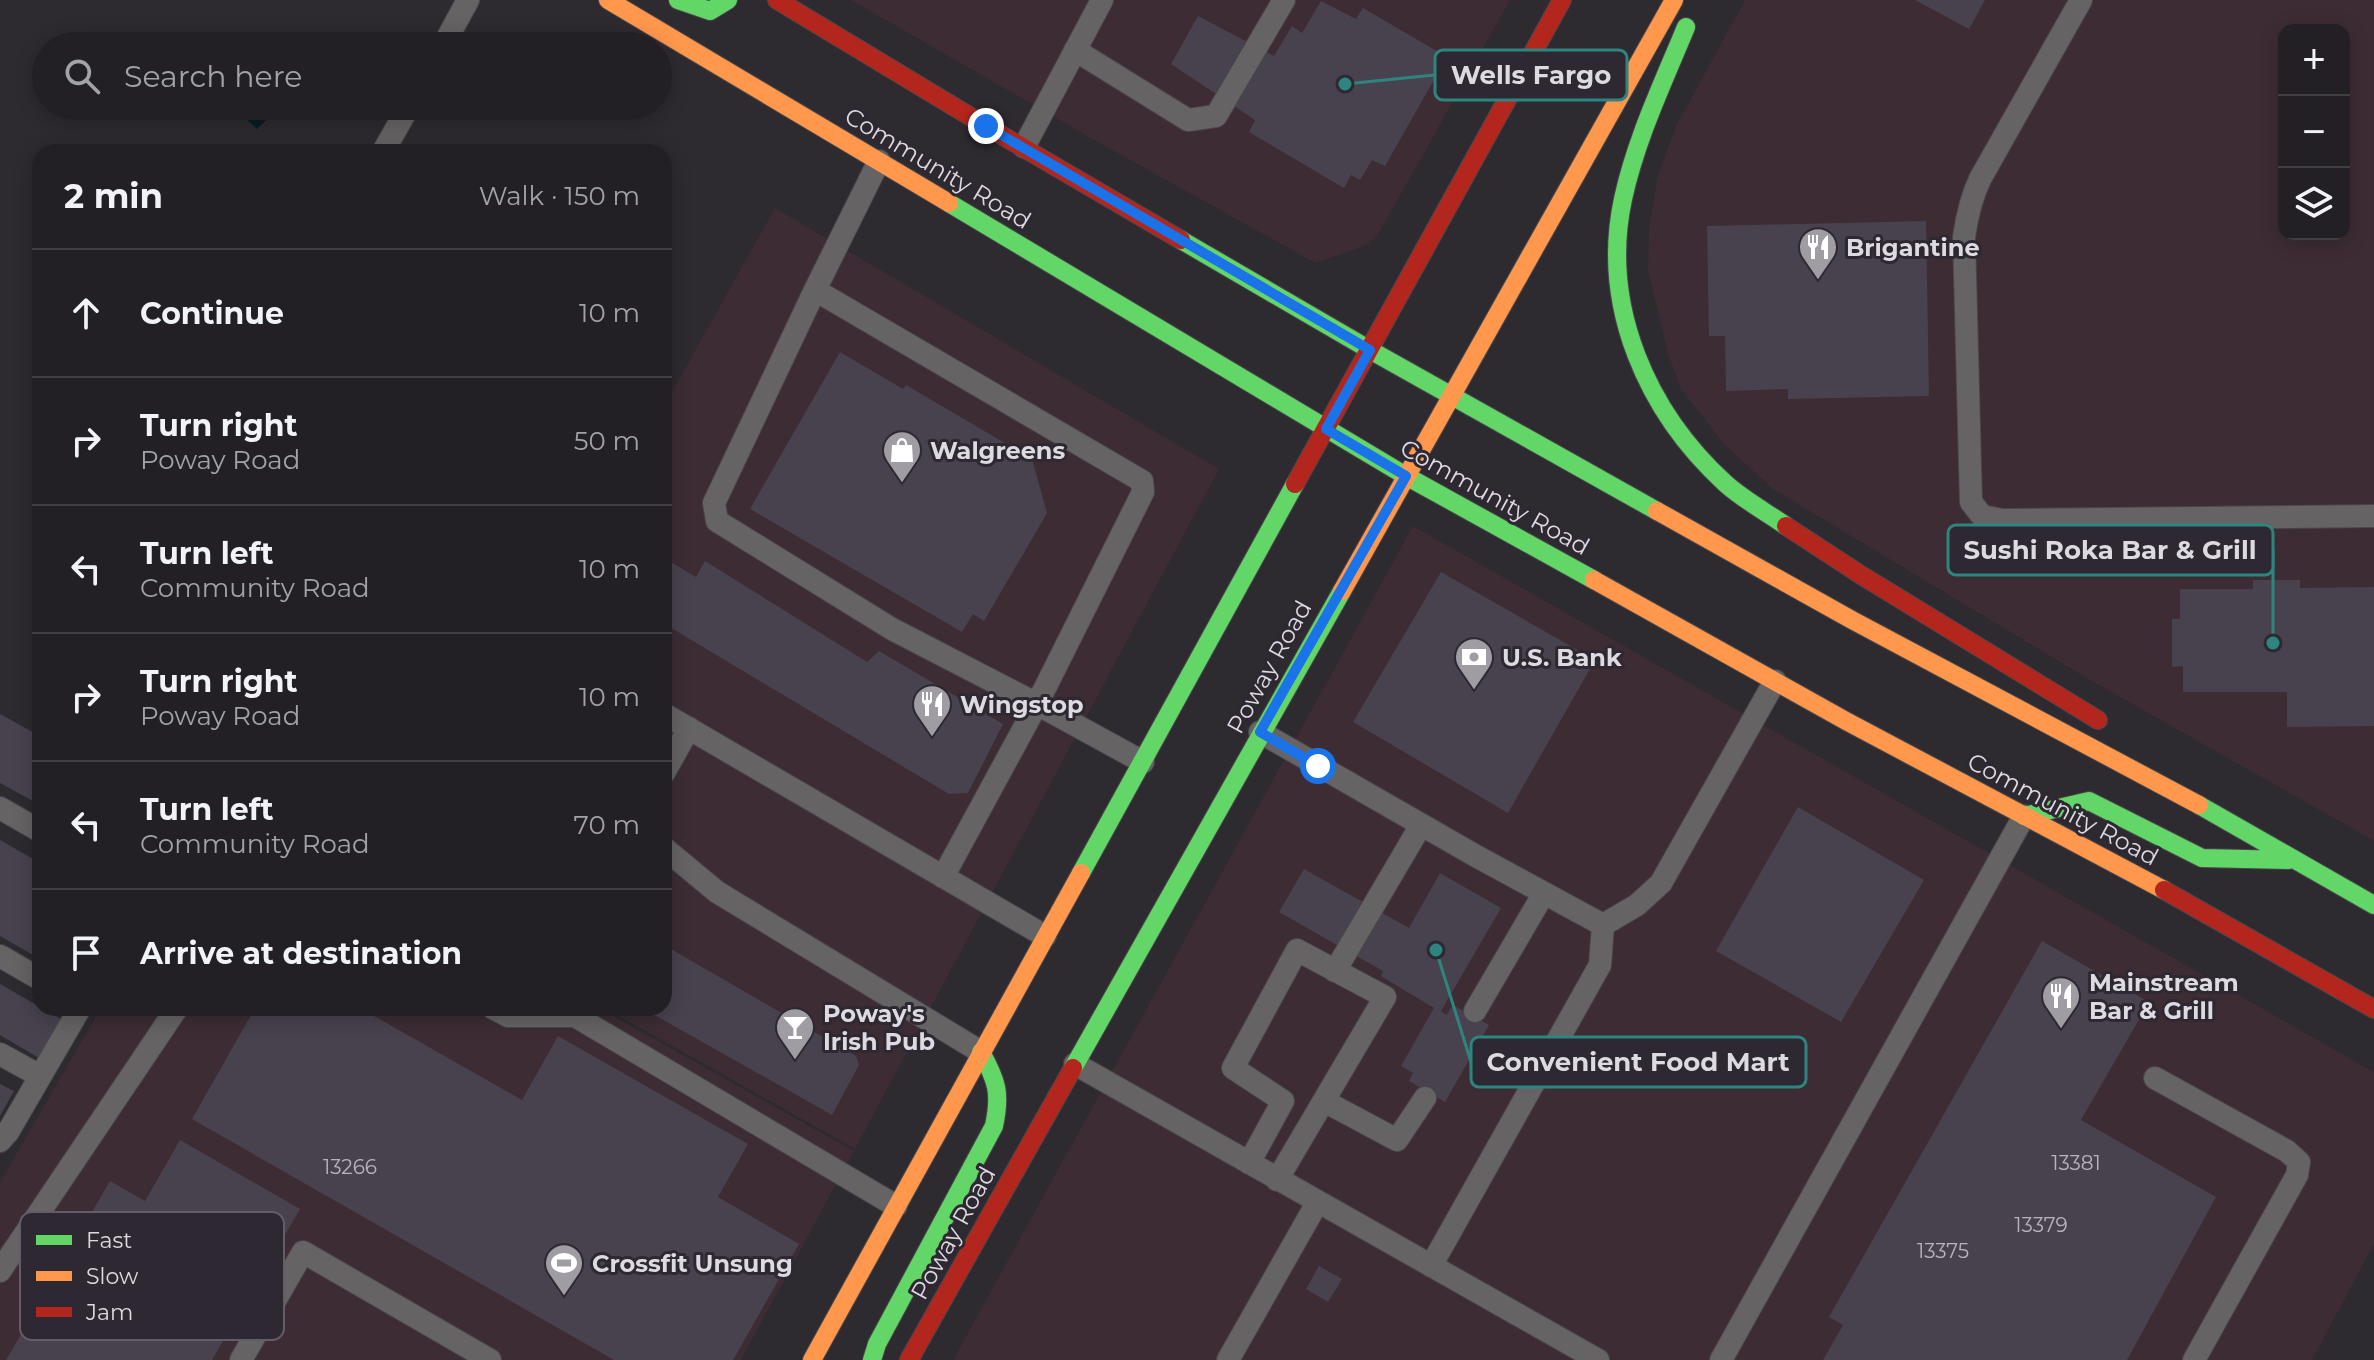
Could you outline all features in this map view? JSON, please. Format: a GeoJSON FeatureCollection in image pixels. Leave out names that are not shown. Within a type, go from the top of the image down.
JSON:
{"type":"FeatureCollection","features":[{"type":"Feature","properties":{"kind":"main road","name":"Community Road"},"geometry":{"type":"LineString","coordinates":[[608,0],[662,32]]}},
{"type":"Feature","properties":{"kind":"main road"},"geometry":{"type":"LineString","coordinates":[[678,0],[710,11],[728,0]]}},
{"type":"Feature","properties":{"kind":"main road"},"geometry":{"type":"LineString","coordinates":[[777,0],[1370,350],[1889,640],[2172,790],[2374,905]]}},
{"type":"Feature","properties":{"kind":"main road"},"geometry":{"type":"LineString","coordinates":[[812,1360],[1562,0]]}},
{"type":"Feature","properties":{"kind":"main road","name":"Poway Road"},"geometry":{"type":"LineString","coordinates":[[909,1360],[1674,0]]}},
{"type":"Feature","properties":{"kind":"main road"},"geometry":{"type":"LineString","coordinates":[[1694,9],[1639,138],[1621,212],[1617,262],[1623,315],[1634,355],[1653,396],[1690,447],[1726,485],[1822,551],[2119,733]]}},
{"type":"Feature","properties":{"kind":"main road","name":"Community Road"},"geometry":{"type":"LineString","coordinates":[[672,38],[1406,476],[1775,681],[2200,909],[2374,1009]]}},
{"type":"Feature","properties":{"kind":"main road"},"geometry":{"type":"LineString","coordinates":[[2145,755],[2172,790]]}},
{"type":"Feature","properties":{"kind":"main road"},"geometry":{"type":"LineString","coordinates":[[2024,816],[2089,801],[2202,858],[2295,860]]}},
{"type":"Feature","properties":{"kind":"main road"},"geometry":{"type":"LineString","coordinates":[[872,1360],[877,1344],[994,1126],[1001,1099],[997,1082],[981,1052]]}},
{"type":"Feature","properties":{"kind":"lane"},"geometry":{"type":"LineString","coordinates":[[451,32],[468,0]]}},
{"type":"Feature","properties":{"kind":"lane"},"geometry":{"type":"LineString","coordinates":[[1024,147],[1102,0]]}},
{"type":"Feature","properties":{"kind":"lane"},"geometry":{"type":"LineString","coordinates":[[1075,50],[1188,120],[1216,116],[1284,0]]}},
{"type":"Feature","properties":{"kind":"lane"},"geometry":{"type":"LineString","coordinates":[[2081,0],[1972,194],[1967,214],[1964,237],[1971,502],[1982,516],[2002,520],[2374,516]]}},
{"type":"Feature","properties":{"kind":"lane"},"geometry":{"type":"LineString","coordinates":[[388,144],[401,120]]}},
{"type":"Feature","properties":{"kind":"lane"},"geometry":{"type":"LineString","coordinates":[[879,161],[714,503],[717,521],[892,629],[1143,762]]}},
{"type":"Feature","properties":{"kind":"lane"},"geometry":{"type":"LineString","coordinates":[[815,290],[1142,481],[1143,492],[1037,704],[943,877]]}},
{"type":"Feature","properties":{"kind":"lane"},"geometry":{"type":"LineString","coordinates":[[1603,925],[1637,905],[1661,883],[1775,681]]}},
{"type":"Feature","properties":{"kind":"lane"},"geometry":{"type":"LineString","coordinates":[[672,718],[1045,936]]}},
{"type":"Feature","properties":{"kind":"lane"},"geometry":{"type":"LineString","coordinates":[[672,759],[689,728]]}},
{"type":"Feature","properties":{"kind":"lane"},"geometry":{"type":"LineString","coordinates":[[1260,732],[1603,925]]}},
{"type":"Feature","properties":{"kind":"lane"},"geometry":{"type":"LineString","coordinates":[[0,808],[32,826]]}},
{"type":"Feature","properties":{"kind":"lane"},"geometry":{"type":"LineString","coordinates":[[1721,1360],[2024,816]]}},
{"type":"Feature","properties":{"kind":"lane"},"geometry":{"type":"LineString","coordinates":[[1335,971],[1421,825]]}},
{"type":"Feature","properties":{"kind":"lane"},"geometry":{"type":"LineString","coordinates":[[672,855],[717,892],[981,1052]]}},
{"type":"Feature","properties":{"kind":"lane"},"geometry":{"type":"LineString","coordinates":[[1475,1011],[1544,893]]}},
{"type":"Feature","properties":{"kind":"lane"},"geometry":{"type":"LineString","coordinates":[[1431,1266],[1600,965],[1603,925]]}},
{"type":"Feature","properties":{"kind":"lane"},"geometry":{"type":"LineString","coordinates":[[1249,1163],[1283,1101],[1233,1068],[1297,950],[1385,997],[1277,1180]]}},
{"type":"Feature","properties":{"kind":"lane"},"geometry":{"type":"LineString","coordinates":[[0,956],[32,974]]}},
{"type":"Feature","properties":{"kind":"lane"},"geometry":{"type":"LineString","coordinates":[[0,1141],[75,1016]]}},
{"type":"Feature","properties":{"kind":"lane"},"geometry":{"type":"LineString","coordinates":[[40,1212],[172,1016]]}},
{"type":"Feature","properties":{"kind":"lane"},"geometry":{"type":"LineString","coordinates":[[508,1016],[575,1016],[896,1206]]}},
{"type":"Feature","properties":{"kind":"lane"},"geometry":{"type":"LineString","coordinates":[[0,1054],[40,1076]]}},
{"type":"Feature","properties":{"kind":"lane"},"geometry":{"type":"LineString","coordinates":[[1075,1064],[1598,1360]]}},
{"type":"Feature","properties":{"kind":"lane"},"geometry":{"type":"LineString","coordinates":[[2155,1078],[2287,1151],[2299,1162],[2297,1175],[2194,1360]]}},
{"type":"Feature","properties":{"kind":"lane"},"geometry":{"type":"LineString","coordinates":[[1324,1101],[1397,1140],[1425,1098]]}},
{"type":"Feature","properties":{"kind":"lane"},"geometry":{"type":"LineString","coordinates":[[1228,1360],[1317,1203]]}},
{"type":"Feature","properties":{"kind":"lane"},"geometry":{"type":"LineString","coordinates":[[0,1271],[20,1241]]}},
{"type":"Feature","properties":{"kind":"lane"},"geometry":{"type":"LineString","coordinates":[[284,1285],[303,1252],[490,1360]]}},
{"type":"Feature","properties":{"kind":"lane"},"geometry":{"type":"LineString","coordinates":[[241,1360],[252,1340]]}},
{"type":"Feature","properties":{"kind":"shaded area"},"geometry":{"type":"Polygon","coordinates":[[[851,0],[1510,0],[1379,233],[1367,245],[1315,263],[851,0]]]}},
{"type":"Feature","properties":{"kind":"shaded area"},"geometry":{"type":"Polygon","coordinates":[[[1745,0],[2374,0],[2374,841],[2090,680],[1773,489],[1724,444],[1681,389],[1668,354],[1648,270],[1649,232],[1657,178],[1676,126],[1745,0]]]}},
{"type":"Feature","properties":{"kind":"shaded area"},"geometry":{"type":"Polygon","coordinates":[[[775,208],[1219,469],[855,1149],[619,1016],[672,1016],[672,392],[775,208]]]}},
{"type":"Feature","properties":{"kind":"shaded area"},"geometry":{"type":"Polygon","coordinates":[[[1413,526],[2374,1072],[2374,1244],[2312,1360],[953,1360],[1413,526]]]}},
{"type":"Feature","properties":{"kind":"shaded area"},"geometry":{"type":"Polygon","coordinates":[[[96,1016],[613,1016],[854,1151],[741,1360],[0,1360],[0,1182],[96,1016]]]}},
{"type":"Feature","properties":{"kind":"water"},"geometry":{"type":"Polygon","coordinates":[[[247,120],[266,120],[257,129],[247,120]]]}},
{"type":"Feature","properties":{"kind":"building"},"geometry":{"type":"Polygon","coordinates":[[[1915,0],[1985,0],[1969,29],[1915,0]]]}},
{"type":"Feature","properties":{"kind":"building"},"geometry":{"type":"Polygon","coordinates":[[[1321,1],[1356,19],[1363,8],[1447,57],[1385,166],[1372,160],[1360,180],[1351,175],[1344,188],[1249,132],[1255,120],[1171,64],[1198,16],[1274,56],[1292,26],[1302,33],[1321,1]]]}},
{"type":"Feature","properties":{"kind":"building","name":"Brigantine"},"geometry":{"type":"Polygon","coordinates":[[[1926,221],[1929,396],[1788,399],[1788,389],[1726,391],[1725,336],[1709,336],[1707,226],[1926,221]]]}},
{"type":"Feature","properties":{"kind":"building","name":"Walgreens"},"geometry":{"type":"Polygon","coordinates":[[[840,352],[903,389],[906,385],[1032,459],[1047,513],[984,621],[973,614],[962,632],[750,509],[840,352]]]}},
{"type":"Feature","properties":{"kind":"building"},"geometry":{"type":"Polygon","coordinates":[[[705,561],[867,662],[879,651],[1003,724],[968,793],[949,794],[672,628],[672,563],[696,577],[705,561]]]}},
{"type":"Feature","properties":{"kind":"building","name":"U.S. Bank"},"geometry":{"type":"Polygon","coordinates":[[[1441,572],[1595,660],[1508,813],[1353,722],[1441,572]]]}},
{"type":"Feature","properties":{"kind":"building"},"geometry":{"type":"Polygon","coordinates":[[[2253,580],[2300,580],[2300,588],[2374,587],[2374,726],[2287,727],[2287,692],[2183,692],[2183,666],[2172,667],[2172,619],[2180,619],[2180,589],[2253,589],[2253,580]]]}},
{"type":"Feature","properties":{"kind":"building"},"geometry":{"type":"Polygon","coordinates":[[[0,714],[32,732],[32,801],[0,783],[0,714]]]}},
{"type":"Feature","properties":{"kind":"building"},"geometry":{"type":"Polygon","coordinates":[[[1798,807],[1924,880],[1841,1022],[1716,951],[1798,807]]]}},
{"type":"Feature","properties":{"kind":"building"},"geometry":{"type":"Polygon","coordinates":[[[0,840],[32,858],[32,954],[0,936],[0,840]]]}},
{"type":"Feature","properties":{"kind":"building"},"geometry":{"type":"Polygon","coordinates":[[[1304,869],[1409,928],[1440,873],[1501,908],[1441,1011],[1446,1015],[1453,1005],[1489,1025],[1445,1102],[1409,1081],[1413,1073],[1401,1066],[1434,1008],[1381,976],[1383,971],[1279,912],[1304,869]]]}},
{"type":"Feature","properties":{"kind":"building"},"geometry":{"type":"Polygon","coordinates":[[[2042,941],[2149,1002],[2081,1120],[2216,1197],[2127,1360],[1823,1360],[1843,1325],[1829,1317],[2042,941]]]}},
{"type":"Feature","properties":{"kind":"building"},"geometry":{"type":"Polygon","coordinates":[[[672,950],[856,1056],[859,1065],[832,1115],[656,1016],[672,1016],[672,950]]]}},
{"type":"Feature","properties":{"kind":"building"},"geometry":{"type":"Polygon","coordinates":[[[0,984],[32,1002],[32,1016],[56,1016],[61,1019],[39,1058],[0,1035],[0,984]]]}},
{"type":"Feature","properties":{"kind":"building"},"geometry":{"type":"Polygon","coordinates":[[[250,1016],[374,1016],[522,1100],[558,1036],[748,1144],[718,1197],[799,1244],[733,1360],[614,1360],[192,1119],[250,1016]]]}},
{"type":"Feature","properties":{"kind":"building"},"geometry":{"type":"Polygon","coordinates":[[[0,1084],[14,1091],[0,1116],[0,1084]]]}},
{"type":"Feature","properties":{"kind":"building"},"geometry":{"type":"Polygon","coordinates":[[[180,1140],[300,1209],[284,1236],[284,1212],[92,1212],[110,1181],[145,1201],[180,1140]]]}},
{"type":"Feature","properties":{"kind":"building"},"geometry":{"type":"Polygon","coordinates":[[[1319,1266],[1342,1279],[1328,1302],[1306,1289],[1319,1266]]]}},
{"type":"Feature","properties":{"kind":"building"},"geometry":{"type":"Polygon","coordinates":[[[20,1336],[20,1340],[224,1340],[212,1360],[6,1360],[20,1336]]]}},
{"type":"Feature","properties":{"kind":"traffic: fast"},"geometry":{"type":"LineString","coordinates":[[678,0],[710,11],[728,0]]}},
{"type":"Feature","properties":{"kind":"traffic: fast"},"geometry":{"type":"LineString","coordinates":[[1686,27],[1643,133],[1623,199],[1618,239],[1618,279],[1625,317],[1636,355],[1673,424],[1726,484],[1786,526]]}},
{"type":"Feature","properties":{"kind":"traffic: fast"},"geometry":{"type":"LineString","coordinates":[[949,203],[1406,476],[1594,580]]}},
{"type":"Feature","properties":{"kind":"traffic: fast"},"geometry":{"type":"LineString","coordinates":[[1181,240],[1657,511]]}},
{"type":"Feature","properties":{"kind":"traffic: fast"},"geometry":{"type":"LineString","coordinates":[[1081,873],[1295,484]]}},
{"type":"Feature","properties":{"kind":"traffic: fast"},"geometry":{"type":"LineString","coordinates":[[1073,1068],[1342,591]]}},
{"type":"Feature","properties":{"kind":"traffic: fast"},"geometry":{"type":"LineString","coordinates":[[2024,816],[2089,801],[2202,858],[2289,860]]}},
{"type":"Feature","properties":{"kind":"traffic: fast"},"geometry":{"type":"LineString","coordinates":[[2199,805],[2374,905]]}},
{"type":"Feature","properties":{"kind":"traffic: fast"},"geometry":{"type":"LineString","coordinates":[[872,1360],[877,1344],[994,1126],[996,1088],[981,1052]]}},
{"type":"Feature","properties":{"kind":"traffic: slow"},"geometry":{"type":"LineString","coordinates":[[608,0],[662,32]]}},
{"type":"Feature","properties":{"kind":"traffic: slow"},"geometry":{"type":"LineString","coordinates":[[1342,591],[1674,0]]}},
{"type":"Feature","properties":{"kind":"traffic: slow"},"geometry":{"type":"LineString","coordinates":[[672,38],[949,203]]}},
{"type":"Feature","properties":{"kind":"traffic: slow"},"geometry":{"type":"LineString","coordinates":[[1657,511],[1852,620],[2199,805]]}},
{"type":"Feature","properties":{"kind":"traffic: slow"},"geometry":{"type":"LineString","coordinates":[[1594,580],[1846,721],[2164,890]]}},
{"type":"Feature","properties":{"kind":"traffic: slow"},"geometry":{"type":"LineString","coordinates":[[812,1360],[1081,873]]}},
{"type":"Feature","properties":{"kind":"traffic: jam"},"geometry":{"type":"LineString","coordinates":[[777,0],[1181,240]]}},
{"type":"Feature","properties":{"kind":"traffic: jam"},"geometry":{"type":"LineString","coordinates":[[1295,484],[1562,0]]}},
{"type":"Feature","properties":{"kind":"traffic: jam"},"geometry":{"type":"LineString","coordinates":[[1786,526],[2098,720]]}},
{"type":"Feature","properties":{"kind":"traffic: jam"},"geometry":{"type":"LineString","coordinates":[[2164,890],[2374,1009]]}},
{"type":"Feature","properties":{"kind":"traffic: jam"},"geometry":{"type":"LineString","coordinates":[[909,1360],[1073,1068]]}},
{"type":"Feature","properties":{"kind":"place","name":"Wells Fargo"},"geometry":{"type":"Point","coordinates":[1345,84]}},
{"type":"Feature","properties":{"kind":"place","name":"Brigantine"},"geometry":{"type":"Point","coordinates":[1818,281]}},
{"type":"Feature","properties":{"kind":"place","name":"Walgreens"},"geometry":{"type":"Point","coordinates":[902,484]}},
{"type":"Feature","properties":{"kind":"place","name":"Sushi Roka Bar & Grill"},"geometry":{"type":"Point","coordinates":[2273,643]}},
{"type":"Feature","properties":{"kind":"place","name":"U.S. Bank"},"geometry":{"type":"Point","coordinates":[1474,691]}},
{"type":"Feature","properties":{"kind":"place","name":"Wingstop"},"geometry":{"type":"Point","coordinates":[932,738]}},
{"type":"Feature","properties":{"kind":"place","name":"Convenient Food Mart"},"geometry":{"type":"Point","coordinates":[1436,950]}},
{"type":"Feature","properties":{"kind":"place","name":"Mainstream Bar & Grill"},"geometry":{"type":"Point","coordinates":[2061,1030]}},
{"type":"Feature","properties":{"kind":"place","name":"Poway's Irish Pub"},"geometry":{"type":"Point","coordinates":[795,1061]}},
{"type":"Feature","properties":{"kind":"place","name":"Crossfit Unsung"},"geometry":{"type":"Point","coordinates":[564,1297]}},
{"type":"Feature","properties":{"kind":"route"},"geometry":{"type":"LineString","coordinates":[[986,126],[1370,350],[1326,429],[1406,476],[1260,732],[1318,766]]}}]}
